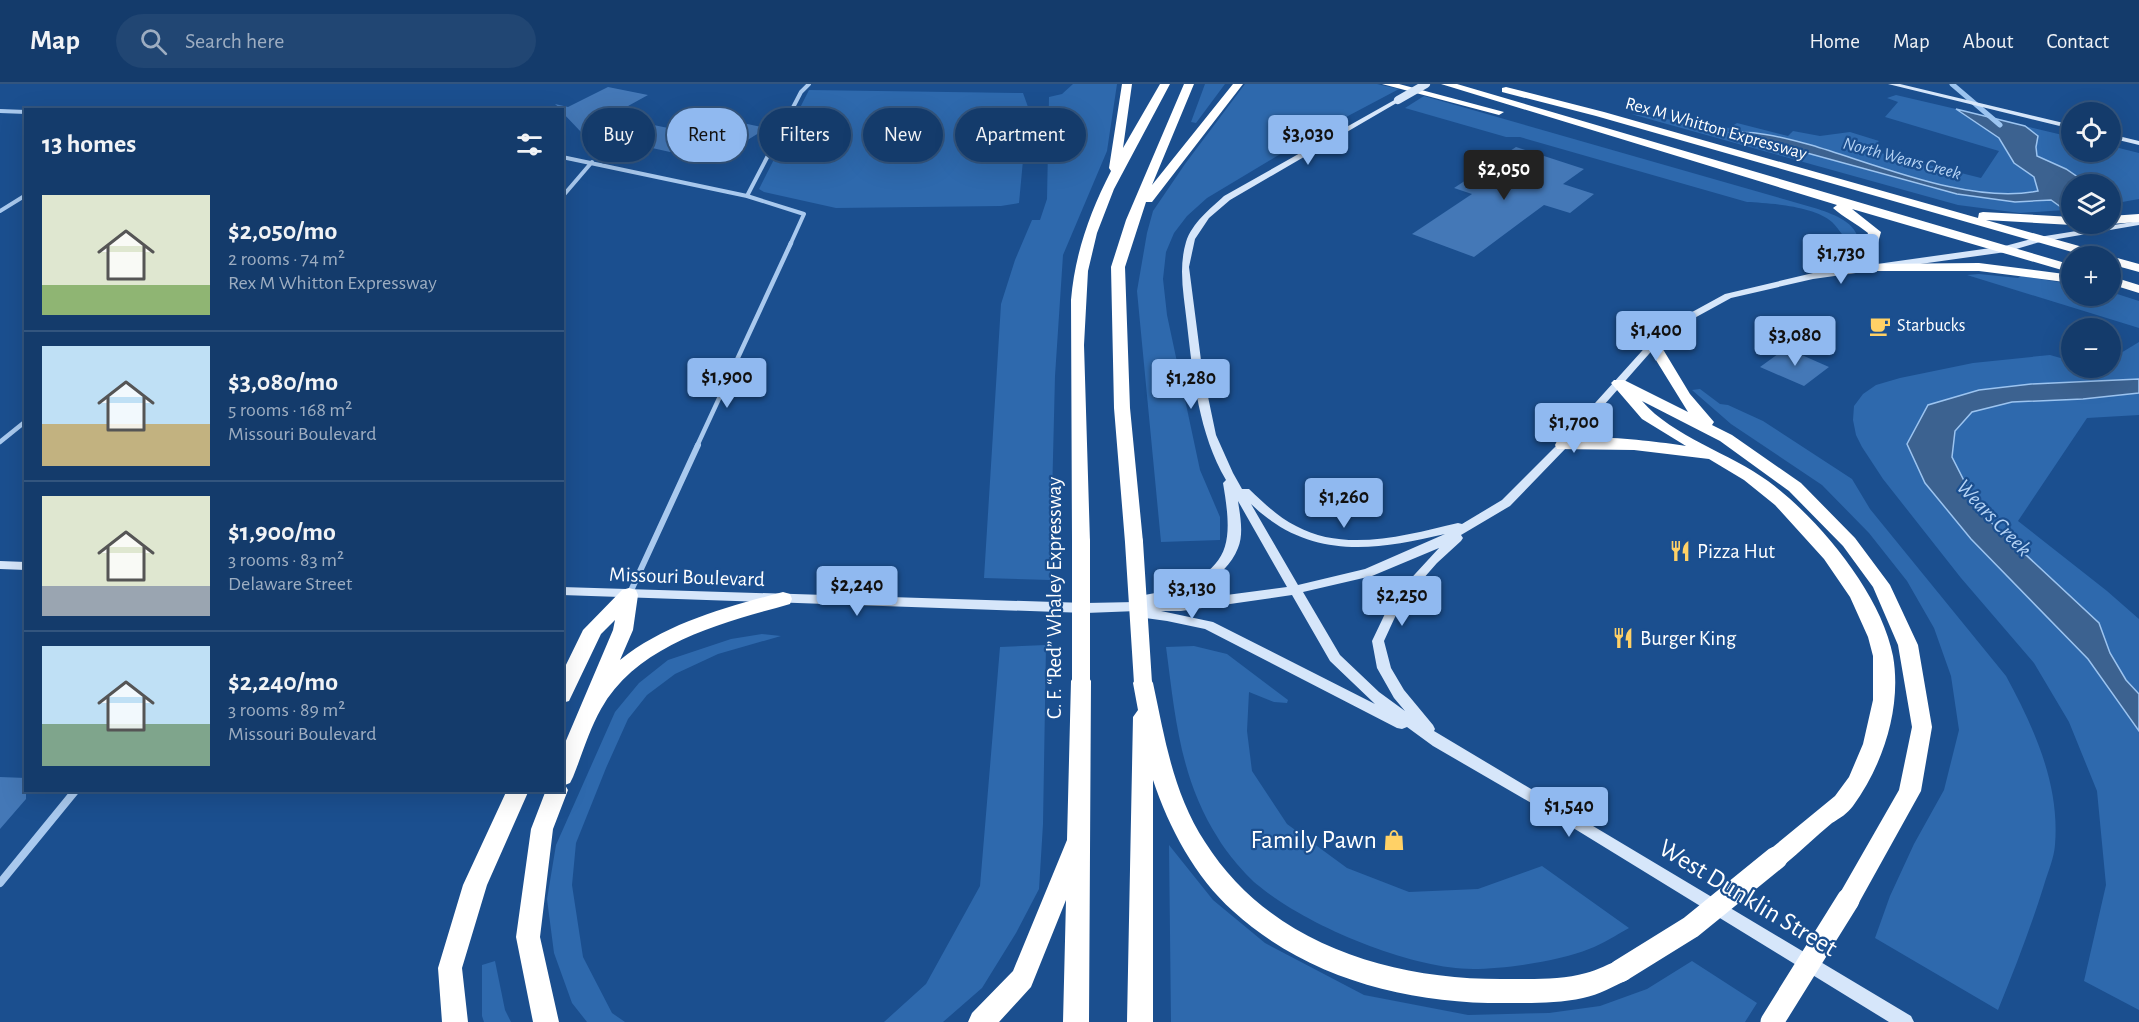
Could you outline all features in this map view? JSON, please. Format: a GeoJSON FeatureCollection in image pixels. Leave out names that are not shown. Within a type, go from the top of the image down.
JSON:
{"type":"FeatureCollection","features":[{"type":"Feature","properties":{"kind":"highway"},"geometry":{"type":"LineString","coordinates":[[1113,180],[1127,84]]}},
{"type":"Feature","properties":{"kind":"highway"},"geometry":{"type":"LineString","coordinates":[[1113,180],[1165,84]]}},
{"type":"Feature","properties":{"kind":"highway"},"geometry":{"type":"LineString","coordinates":[[1140,1022],[1143,683],[1122,408],[1118,267],[1132,220],[1189,84]]}},
{"type":"Feature","properties":{"kind":"highway"},"geometry":{"type":"LineString","coordinates":[[1132,220],[1238,84]]}},
{"type":"Feature","properties":{"kind":"highway"},"geometry":{"type":"LineString","coordinates":[[1387,84],[1588,134],[1650,145]]}},
{"type":"Feature","properties":{"kind":"highway"},"geometry":{"type":"LineString","coordinates":[[1446,84],[1650,145]]}},
{"type":"Feature","properties":{"kind":"highway"},"geometry":{"type":"LineString","coordinates":[[1485,84],[1600,114]]}},
{"type":"Feature","properties":{"kind":"highway"},"geometry":{"type":"LineString","coordinates":[[1513,84],[1600,114]]}},
{"type":"Feature","properties":{"kind":"highway","name":"Rex M Whitton Expressway"},"geometry":{"type":"LineString","coordinates":[[1600,114],[2062,246]]}},
{"type":"Feature","properties":{"kind":"highway","name":"Rex M Whitton Expressway"},"geometry":{"type":"LineString","coordinates":[[1650,145],[2061,266]]}},
{"type":"Feature","properties":{"kind":"highway","name":"C. F. “Red” Whaley Expressway"},"geometry":{"type":"LineString","coordinates":[[1076,1022],[1081,681],[1081,542],[1077,395],[1078,289],[1084,256],[1095,221],[1113,180]]}},
{"type":"Feature","properties":{"kind":"highway"},"geometry":{"type":"LineString","coordinates":[[1795,189],[1850,213],[1875,232],[1864,268],[1979,267],[2061,278]]}},
{"type":"Feature","properties":{"kind":"highway"},"geometry":{"type":"LineString","coordinates":[[1944,213],[2061,220]]}},
{"type":"Feature","properties":{"kind":"highway"},"geometry":{"type":"LineString","coordinates":[[2121,219],[2139,218]]}},
{"type":"Feature","properties":{"kind":"highway"},"geometry":{"type":"LineString","coordinates":[[2121,263],[2139,267]]}},
{"type":"Feature","properties":{"kind":"highway"},"geometry":{"type":"LineString","coordinates":[[2121,284],[2139,291]]}},
{"type":"Feature","properties":{"kind":"highway"},"geometry":{"type":"LineString","coordinates":[[2121,289],[2139,291]]}},
{"type":"Feature","properties":{"kind":"highway"},"geometry":{"type":"LineString","coordinates":[[1653,344],[1672,373],[1679,391],[1703,420],[1795,487],[1849,542],[1881,585],[1908,645],[1922,728],[1910,791],[1848,900],[1772,1022]]}},
{"type":"Feature","properties":{"kind":"highway"},"geometry":{"type":"LineString","coordinates":[[1143,683],[1164,781],[1184,826],[1211,869],[1245,906],[1282,935],[1330,959],[1380,979],[1436,989],[1493,993],[1551,989],[1589,985],[1620,971],[1691,927],[1845,801],[1868,762],[1882,723],[1884,677],[1879,638],[1863,606],[1821,544],[1794,513],[1764,486],[1647,415],[1619,383]]}},
{"type":"Feature","properties":{"kind":"highway"},"geometry":{"type":"LineString","coordinates":[[1619,383],[1726,438]]}},
{"type":"Feature","properties":{"kind":"highway"},"geometry":{"type":"LineString","coordinates":[[1563,444],[1613,443],[1669,448],[1721,458]]}},
{"type":"Feature","properties":{"kind":"highway"},"geometry":{"type":"LineString","coordinates":[[564,691],[593,630],[630,595]]}},
{"type":"Feature","properties":{"kind":"highway"},"geometry":{"type":"LineString","coordinates":[[564,772],[623,630],[630,595]]}},
{"type":"Feature","properties":{"kind":"highway"},"geometry":{"type":"LineString","coordinates":[[590,708],[616,675],[677,636],[718,616],[783,599]]}},
{"type":"Feature","properties":{"kind":"highway"},"geometry":{"type":"LineString","coordinates":[[455,1022],[450,968],[475,885],[517,792]]}},
{"type":"Feature","properties":{"kind":"highway"},"geometry":{"type":"LineString","coordinates":[[546,1022],[528,937],[542,829],[556,792]]}},
{"type":"Feature","properties":{"kind":"highway"},"geometry":{"type":"LineString","coordinates":[[981,1022],[1022,979],[1080,836]]}},
{"type":"Feature","properties":{"kind":"main road"},"geometry":{"type":"LineString","coordinates":[[1086,608],[1165,597],[1205,577],[1222,563],[1232,547],[1234,511],[1227,473],[1210,435],[1197,368],[1185,267],[1191,239],[1206,216],[1227,198],[1426,84]]}},
{"type":"Feature","properties":{"kind":"main road"},"geometry":{"type":"LineString","coordinates":[[1891,84],[2061,124]]}},
{"type":"Feature","properties":{"kind":"main road"},"geometry":{"type":"LineString","coordinates":[[2121,139],[2139,143]]}},
{"type":"Feature","properties":{"kind":"main road","name":"Missouri Boulevard"},"geometry":{"type":"LineString","coordinates":[[564,591],[1086,608],[1181,606],[1294,590],[1368,573],[1439,543],[1506,503],[1563,444],[1653,344],[1675,325],[1728,296],[1813,276],[2006,249],[2039,240],[2139,223]]}},
{"type":"Feature","properties":{"kind":"main road"},"geometry":{"type":"LineString","coordinates":[[1227,473],[1270,518],[1286,529],[1319,540],[1356,544],[1388,542],[1474,523]]}},
{"type":"Feature","properties":{"kind":"main road","name":"West Dunklin Street"},"geometry":{"type":"LineString","coordinates":[[1227,473],[1335,658],[1374,696],[1438,742],[1562,814],[1905,1022]]}},
{"type":"Feature","properties":{"kind":"main road"},"geometry":{"type":"LineString","coordinates":[[1438,742],[1399,694],[1384,668],[1378,641],[1396,602],[1433,560],[1474,523]]}},
{"type":"Feature","properties":{"kind":"main road"},"geometry":{"type":"LineString","coordinates":[[0,565],[24,566]]}},
{"type":"Feature","properties":{"kind":"main road"},"geometry":{"type":"LineString","coordinates":[[1086,608],[1167,616],[1208,625],[1438,742]]}},
{"type":"Feature","properties":{"kind":"street"},"geometry":{"type":"LineString","coordinates":[[747,196],[800,94],[810,84]]}},
{"type":"Feature","properties":{"kind":"street"},"geometry":{"type":"LineString","coordinates":[[0,111],[24,112]]}},
{"type":"Feature","properties":{"kind":"street"},"geometry":{"type":"LineString","coordinates":[[564,157],[582,160]]}},
{"type":"Feature","properties":{"kind":"street"},"geometry":{"type":"LineString","coordinates":[[564,196],[592,162],[747,196],[804,214],[630,595]]}},
{"type":"Feature","properties":{"kind":"street"},"geometry":{"type":"LineString","coordinates":[[0,211],[24,196]]}},
{"type":"Feature","properties":{"kind":"street"},"geometry":{"type":"LineString","coordinates":[[0,442],[24,423]]}},
{"type":"Feature","properties":{"kind":"street"},"geometry":{"type":"LineString","coordinates":[[0,883],[74,792]]}},
{"type":"Feature","properties":{"kind":"shaded area"},"geometry":{"type":"Polygon","coordinates":[[[1073,84],[1117,84],[1107,151],[1063,255],[1055,376],[1050,580],[984,578],[1001,304],[1015,260],[1032,220],[1040,220],[1047,199],[1048,162],[1086,162],[1086,108],[1049,108],[1049,97],[1062,94],[1073,84]]]}},
{"type":"Feature","properties":{"kind":"shaded area"},"geometry":{"type":"Polygon","coordinates":[[[1205,84],[1225,84],[1196,123],[1191,122],[1205,84]]]}},
{"type":"Feature","properties":{"kind":"shaded area"},"geometry":{"type":"Polygon","coordinates":[[[1245,84],[1377,84],[1399,89],[1314,134],[1207,198],[1187,216],[1174,233],[1166,252],[1163,279],[1167,315],[1200,470],[1220,517],[1220,540],[1161,542],[1137,291],[1147,233],[1153,211],[1245,84]]]}},
{"type":"Feature","properties":{"kind":"shaded area"},"geometry":{"type":"Polygon","coordinates":[[[809,90],[1023,93],[1028,108],[955,108],[955,162],[1023,162],[1019,203],[1001,206],[836,208],[764,192],[759,189],[773,162],[851,162],[851,108],[800,108],[809,90]]]}},
{"type":"Feature","properties":{"kind":"shaded area"},"geometry":{"type":"Polygon","coordinates":[[[1896,95],[1956,109],[1999,138],[2014,163],[2034,177],[2038,191],[2014,194],[1963,190],[1911,177],[1804,143],[1745,131],[1739,140],[1785,147],[1932,188],[2035,202],[2051,200],[2061,207],[2061,210],[2020,213],[1958,205],[1631,114],[1729,128],[1737,123],[1788,136],[1793,131],[1820,136],[1850,132],[1879,141],[1869,150],[1981,178],[1999,151],[1885,117],[1898,102],[1887,98],[1896,95]]]}},
{"type":"Feature","properties":{"kind":"shaded area"},"geometry":{"type":"Polygon","coordinates":[[[1424,96],[1818,209],[1849,224],[1854,229],[1859,242],[1853,247],[1832,222],[1815,212],[1747,202],[1520,137],[1506,137],[1405,108],[1424,96]]]}},
{"type":"Feature","properties":{"kind":"shaded area"},"geometry":{"type":"Polygon","coordinates":[[[1956,109],[2025,126],[2038,136],[2037,156],[2073,174],[2061,174],[2061,207],[2051,200],[2015,202],[1957,194],[1785,147],[1739,140],[1730,136],[1729,133],[1760,134],[1791,140],[1953,188],[2011,194],[2038,191],[2034,177],[2014,163],[1999,138],[1956,109]]]}},
{"type":"Feature","properties":{"kind":"shaded area"},"geometry":{"type":"Polygon","coordinates":[[[2025,126],[2061,135],[2061,162],[2121,162],[2121,148],[2139,153],[2139,199],[2121,202],[2121,174],[2070,174],[2037,156],[2038,136],[2025,126]]]}},
{"type":"Feature","properties":{"kind":"shaded area"},"geometry":{"type":"Polygon","coordinates":[[[1967,275],[2018,278],[2021,276],[2061,282],[2061,304],[1967,275]]]}},
{"type":"Feature","properties":{"kind":"shaded area"},"geometry":{"type":"Polygon","coordinates":[[[2121,295],[2139,301],[2139,328],[2121,322],[2121,318],[2107,318],[2068,306],[2121,306],[2121,295]]]}},
{"type":"Feature","properties":{"kind":"shaded area"},"geometry":{"type":"Polygon","coordinates":[[[2139,342],[2139,415],[2087,418],[2018,521],[2139,619],[2139,1010],[2084,981],[2106,885],[2097,791],[2069,722],[2034,663],[1961,578],[1883,479],[1862,447],[1856,435],[1853,420],[1854,406],[1863,394],[1876,385],[1900,378],[1973,363],[2050,355],[2061,358],[2061,378],[2121,378],[2121,353],[2139,342]]]}},
{"type":"Feature","properties":{"kind":"shaded area"},"geometry":{"type":"Polygon","coordinates":[[[2139,379],[2139,393],[2083,399],[2012,402],[1972,412],[1955,431],[1952,457],[1980,512],[2099,623],[2110,653],[2126,680],[2139,694],[2139,731],[2088,659],[1971,539],[1925,483],[1907,444],[1928,405],[1979,390],[2031,384],[2139,379]]]}},
{"type":"Feature","properties":{"kind":"shaded area"},"geometry":{"type":"Polygon","coordinates":[[[1700,389],[1720,404],[1728,405],[1763,421],[1852,479],[1870,509],[2006,676],[2026,716],[2049,778],[2055,822],[2055,845],[2034,916],[1998,1010],[1875,938],[1890,896],[1914,844],[1944,790],[1959,730],[1951,676],[1934,628],[1907,581],[1869,533],[1822,485],[1731,424],[1692,390],[1700,389]]]}},
{"type":"Feature","properties":{"kind":"shaded area"},"geometry":{"type":"Polygon","coordinates":[[[762,634],[781,636],[718,654],[675,674],[647,695],[628,719],[576,843],[572,885],[583,957],[612,1013],[625,1022],[587,1022],[572,1003],[554,953],[547,899],[556,845],[615,712],[639,683],[668,660],[731,639],[762,634]]]}},
{"type":"Feature","properties":{"kind":"shaded area"},"geometry":{"type":"Polygon","coordinates":[[[1046,645],[1043,824],[1039,889],[1016,933],[982,988],[943,1022],[884,1022],[926,984],[980,886],[1000,647],[1046,645]]]}},
{"type":"Feature","properties":{"kind":"shaded area"},"geometry":{"type":"Polygon","coordinates":[[[1194,646],[1227,654],[1288,700],[1287,703],[1274,702],[1249,692],[1247,731],[1252,771],[1287,824],[1347,868],[1409,892],[1478,889],[1542,866],[1629,928],[1594,947],[1548,961],[1473,969],[1420,962],[1391,953],[1331,930],[1279,901],[1254,882],[1226,850],[1205,816],[1187,770],[1176,722],[1166,647],[1194,646]]]}},
{"type":"Feature","properties":{"kind":"shaded area"},"geometry":{"type":"Polygon","coordinates":[[[1169,845],[1213,900],[1265,943],[1364,995],[1468,1015],[1549,1013],[1600,1006],[1647,989],[1692,961],[1757,1003],[1745,1022],[1171,1022],[1169,845]]]}},
{"type":"Feature","properties":{"kind":"shaded area"},"geometry":{"type":"Polygon","coordinates":[[[495,961],[505,1010],[511,1022],[484,1022],[482,1016],[482,965],[495,961]]]}},
{"type":"Feature","properties":{"kind":"building"},"geometry":{"type":"Polygon","coordinates":[[[608,87],[648,95],[624,108],[582,108],[582,132],[564,114],[564,108],[555,104],[568,107],[608,87]]]}},
{"type":"Feature","properties":{"kind":"building"},"geometry":{"type":"Polygon","coordinates":[[[747,124],[759,126],[759,133],[747,140],[747,124]]]}},
{"type":"Feature","properties":{"kind":"building"},"geometry":{"type":"Polygon","coordinates":[[[655,125],[667,128],[667,151],[655,149],[655,125]]]}},
{"type":"Feature","properties":{"kind":"building"},"geometry":{"type":"Polygon","coordinates":[[[1516,147],[1584,169],[1563,184],[1594,194],[1570,213],[1544,205],[1474,257],[1412,234],[1472,194],[1454,188],[1516,147]]]}},
{"type":"Feature","properties":{"kind":"building"},"geometry":{"type":"Polygon","coordinates":[[[1786,348],[1829,367],[1804,386],[1760,367],[1786,348]]]}},
{"type":"Feature","properties":{"kind":"building"},"geometry":{"type":"Polygon","coordinates":[[[0,777],[24,778],[26,799],[0,829],[0,777]]]}},
{"type":"Feature","properties":{"kind":"waterway","name":"Wears Creek"},"geometry":{"type":"LineString","coordinates":[[1952,84],[2000,125]]}},
{"type":"Feature","properties":{"kind":"place","name":"Starbucks"},"geometry":{"type":"Point","coordinates":[1880,326]}},
{"type":"Feature","properties":{"kind":"place","name":"Pizza Hut"},"geometry":{"type":"Point","coordinates":[1680,551]}},
{"type":"Feature","properties":{"kind":"place","name":"Burger King"},"geometry":{"type":"Point","coordinates":[1623,638]}},
{"type":"Feature","properties":{"kind":"place","name":"Family Pawn"},"geometry":{"type":"Point","coordinates":[1394,840]}},
{"type":"Feature","properties":{"kind":"water label","name":"North Wears Creek"},"geometry":{"type":"Point","coordinates":[1902,159]}}]}
